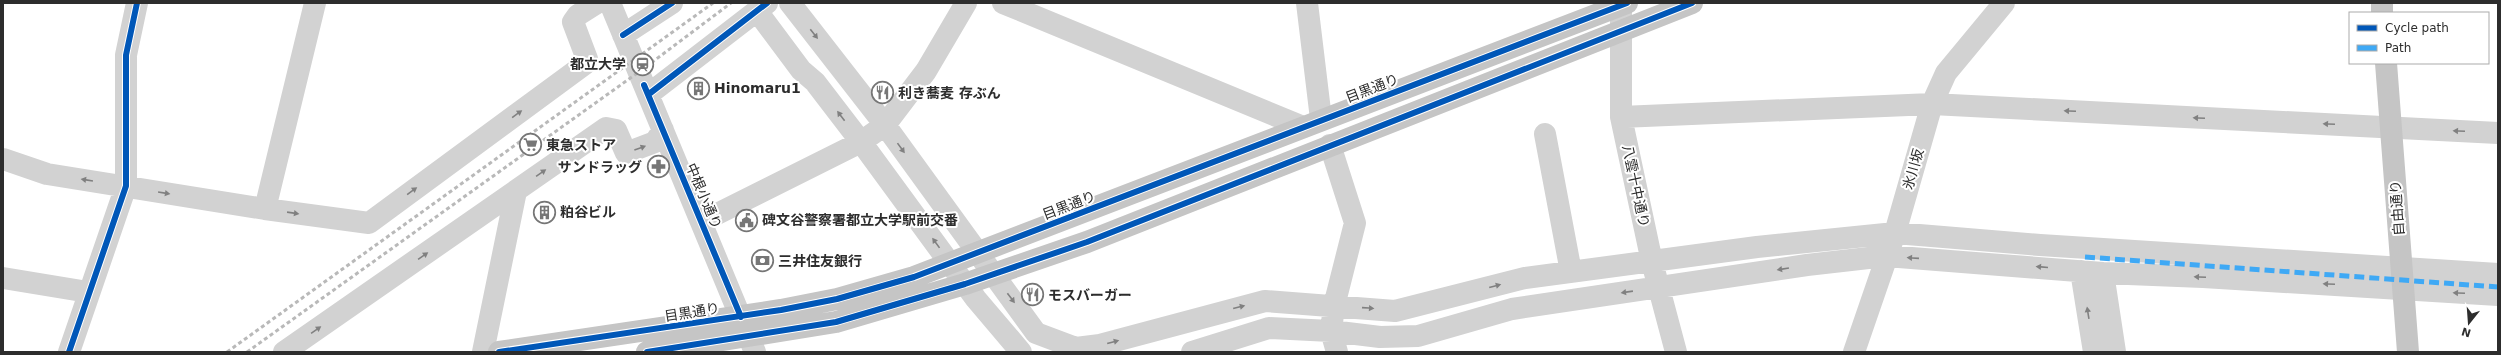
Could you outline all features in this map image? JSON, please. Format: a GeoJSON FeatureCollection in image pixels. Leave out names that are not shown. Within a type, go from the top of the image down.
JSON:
{"type":"FeatureCollection","features":[{"type":"Feature","properties":{"kind":"main road","name":"目黒通り"},"geometry":{"type":"LineString","coordinates":[[499,352],[741,317],[837,299],[949,265],[1312,123],[1622,12],[1692,3]]}},
{"type":"Feature","properties":{"kind":"main road","name":"目黒通り"},"geometry":{"type":"LineString","coordinates":[[647,352],[752,344],[836,322],[965,284],[1087,242],[1330,146],[1622,12]]}},
{"type":"Feature","properties":{"kind":"main road","name":"自由通り"},"geometry":{"type":"LineString","coordinates":[[2386,64],[2408,352]]}},
{"type":"Feature","properties":{"kind":"street"},"geometry":{"type":"LineString","coordinates":[[265,209],[315,3]]}},
{"type":"Feature","properties":{"kind":"street"},"geometry":{"type":"LineString","coordinates":[[3,160],[47,174],[265,209],[369,223],[585,64],[587,59],[574,22],[578,15],[597,3]]}},
{"type":"Feature","properties":{"kind":"street","name":"中根小通り"},"geometry":{"type":"LineString","coordinates":[[610,3],[752,344]]}},
{"type":"Feature","properties":{"kind":"street"},"geometry":{"type":"LineString","coordinates":[[623,35],[672,3]]}},
{"type":"Feature","properties":{"kind":"street"},"geometry":{"type":"LineString","coordinates":[[790,3],[885,126],[1036,332],[1076,348],[1100,345],[1264,301],[1395,311],[1525,278],[1780,244],[1895,233],[2040,245],[2213,255],[2402,280],[2498,295]]}},
{"type":"Feature","properties":{"kind":"street"},"geometry":{"type":"LineString","coordinates":[[701,222],[861,142],[885,126],[926,71],[966,3]]}},
{"type":"Feature","properties":{"kind":"street"},"geometry":{"type":"LineString","coordinates":[[1003,3],[1312,123],[1307,3]]}},
{"type":"Feature","properties":{"kind":"street","name":"氷川坂"},"geometry":{"type":"LineString","coordinates":[[1854,352],[1895,233],[1932,104],[1946,73],[2004,3]]}},
{"type":"Feature","properties":{"kind":"street"},"geometry":{"type":"LineString","coordinates":[[69,352],[88,292],[126,186],[126,55],[132,4]]}},
{"type":"Feature","properties":{"kind":"street"},"geometry":{"type":"LineString","coordinates":[[649,94],[763,6],[801,70],[815,82],[861,142],[949,265],[1021,352]]}},
{"type":"Feature","properties":{"kind":"street","name":"八雲十中通り"},"geometry":{"type":"LineString","coordinates":[[1622,12],[1621,117],[1652,262],[1676,352]]}},
{"type":"Feature","properties":{"kind":"street"},"geometry":{"type":"LineString","coordinates":[[1621,117],[1932,104],[2498,133]]}},
{"type":"Feature","properties":{"kind":"street"},"geometry":{"type":"LineString","coordinates":[[284,352],[606,128],[616,130],[626,153],[655,142],[663,130]]}},
{"type":"Feature","properties":{"kind":"street"},"geometry":{"type":"LineString","coordinates":[[1545,134],[1571,272]]}},
{"type":"Feature","properties":{"kind":"street"},"geometry":{"type":"LineString","coordinates":[[1330,146],[1355,223],[1334,306],[1331,331],[1337,352]]}},
{"type":"Feature","properties":{"kind":"street"},"geometry":{"type":"LineString","coordinates":[[483,352],[516,191]]}},
{"type":"Feature","properties":{"kind":"street"},"geometry":{"type":"LineString","coordinates":[[1192,352],[1269,328],[1331,331],[1380,337],[1418,336],[1512,308],[1886,256],[2102,273],[2211,277],[2402,280],[2498,274]]}},
{"type":"Feature","properties":{"kind":"street"},"geometry":{"type":"LineString","coordinates":[[2081,271],[2094,352]]}},
{"type":"Feature","properties":{"kind":"street"},"geometry":{"type":"LineString","coordinates":[[2102,273],[2115,352]]}},
{"type":"Feature","properties":{"kind":"street"},"geometry":{"type":"LineString","coordinates":[[3,278],[88,292]]}},
{"type":"Feature","properties":{"kind":"railway"},"geometry":{"type":"LineString","coordinates":[[227,352],[713,3]]}},
{"type":"Feature","properties":{"kind":"railway"},"geometry":{"type":"LineString","coordinates":[[247,352],[643,69],[731,3]]}},
{"type":"Feature","properties":{"kind":"marked path"},"geometry":{"type":"LineString","coordinates":[[2085,257],[2498,287]]}},
{"type":"Feature","properties":{"kind":"cycle path"},"geometry":{"type":"LineString","coordinates":[[69,352],[126,186],[126,55],[137,3]]}},
{"type":"Feature","properties":{"kind":"cycle path"},"geometry":{"type":"LineString","coordinates":[[623,35],[672,3]]}},
{"type":"Feature","properties":{"kind":"cycle path"},"geometry":{"type":"LineString","coordinates":[[649,94],[767,3]]}},
{"type":"Feature","properties":{"kind":"cycle path"},"geometry":{"type":"LineString","coordinates":[[499,352],[781,310],[837,299],[914,277],[1627,3]]}},
{"type":"Feature","properties":{"kind":"cycle path"},"geometry":{"type":"LineString","coordinates":[[647,352],[836,322],[965,284],[1087,242],[1692,3]]}},
{"type":"Feature","properties":{"kind":"cycle path"},"geometry":{"type":"LineString","coordinates":[[644,85],[741,317]]}},
{"type":"Feature","properties":{"kind":"place","name":"都立大学"},"geometry":{"type":"Point","coordinates":[642,64]}},
{"type":"Feature","properties":{"kind":"place","name":"Hinomaru1"},"geometry":{"type":"Point","coordinates":[699,88]}},
{"type":"Feature","properties":{"kind":"place","name":"利き蕎麦 存ぶん"},"geometry":{"type":"Point","coordinates":[882,93]}},
{"type":"Feature","properties":{"kind":"place","name":"東急ストア"},"geometry":{"type":"Point","coordinates":[530,145]}},
{"type":"Feature","properties":{"kind":"place","name":"サンドラッグ"},"geometry":{"type":"Point","coordinates":[658,167]}},
{"type":"Feature","properties":{"kind":"place","name":"粕谷ビル"},"geometry":{"type":"Point","coordinates":[545,212]}},
{"type":"Feature","properties":{"kind":"place","name":"碑文谷警察署都立大学駅前交番"},"geometry":{"type":"Point","coordinates":[747,220]}},
{"type":"Feature","properties":{"kind":"place","name":"三井住友銀行"},"geometry":{"type":"Point","coordinates":[763,261]}},
{"type":"Feature","properties":{"kind":"place","name":"モスバーガー"},"geometry":{"type":"Point","coordinates":[1032,295]}}]}
